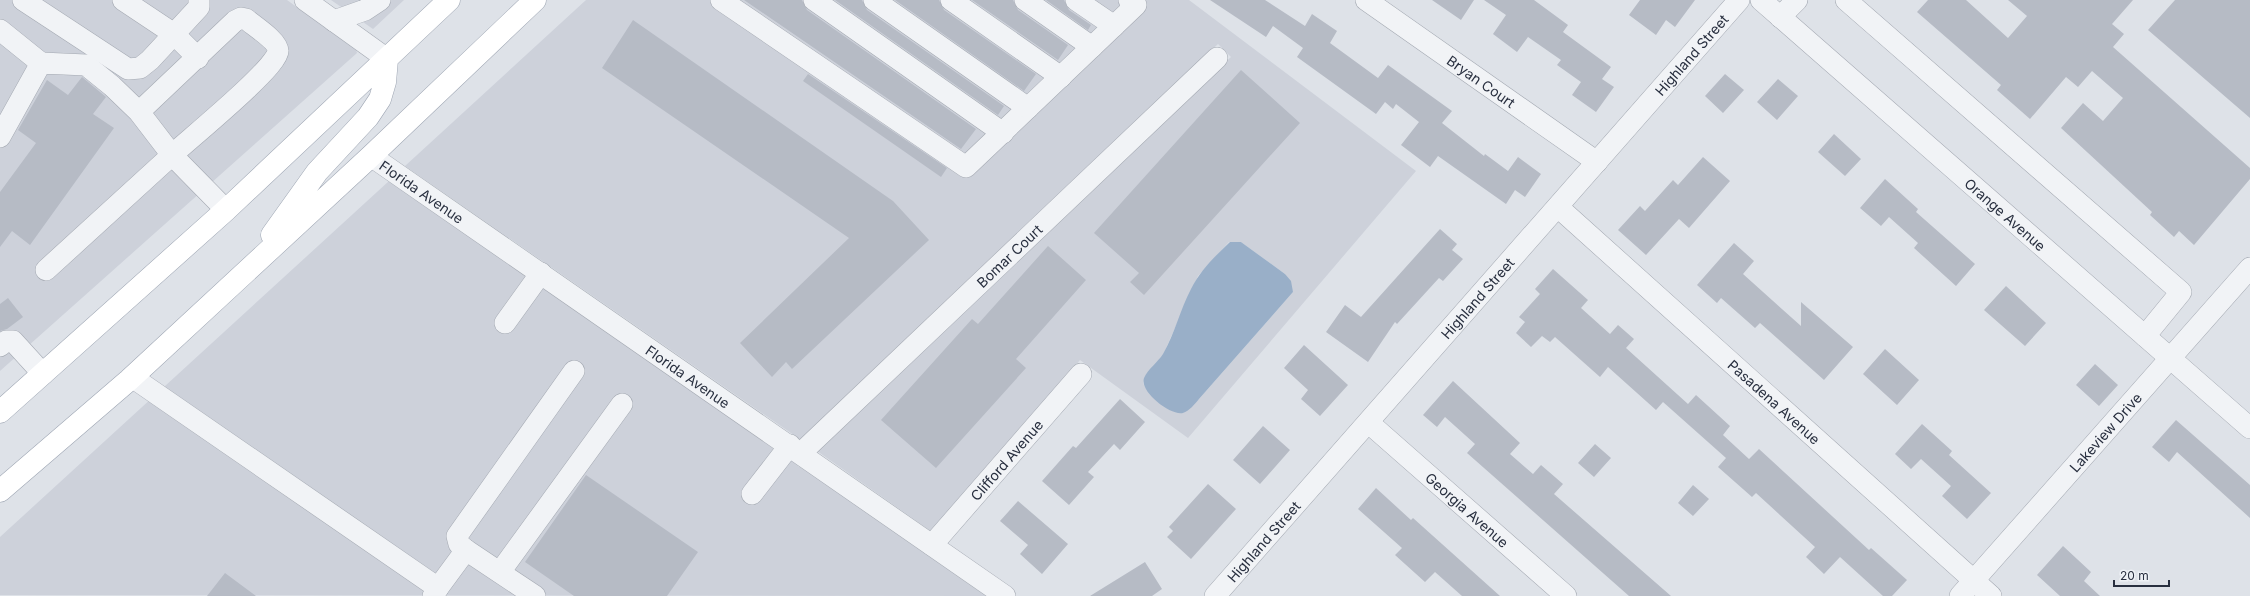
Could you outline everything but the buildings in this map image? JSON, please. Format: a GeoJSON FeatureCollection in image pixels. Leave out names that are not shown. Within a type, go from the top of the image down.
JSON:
{"type":"FeatureCollection","features":[{"type":"Feature","properties":{"kind":"main road"},"geometry":{"type":"LineString","coordinates":[[0,412],[226,210],[449,0]]}},
{"type":"Feature","properties":{"kind":"main road"},"geometry":{"type":"LineString","coordinates":[[0,491],[132,377],[371,156],[513,10],[535,0]]}},
{"type":"Feature","properties":{"kind":"main road"},"geometry":{"type":"LineString","coordinates":[[247,270],[317,172],[368,117],[380,99],[385,82],[387,59]]}},
{"type":"Feature","properties":{"kind":"street"},"geometry":{"type":"LineString","coordinates":[[23,0],[128,69],[140,68],[199,7],[199,0]]}},
{"type":"Feature","properties":{"kind":"street"},"geometry":{"type":"LineString","coordinates":[[123,0],[174,34],[198,58]]}},
{"type":"Feature","properties":{"kind":"street"},"geometry":{"type":"LineString","coordinates":[[305,0],[387,59]]}},
{"type":"Feature","properties":{"kind":"street"},"geometry":{"type":"LineString","coordinates":[[334,21],[365,10],[380,0]]}},
{"type":"Feature","properties":{"kind":"street"},"geometry":{"type":"LineString","coordinates":[[721,0],[966,168],[1136,5],[1129,0]]}},
{"type":"Feature","properties":{"kind":"street"},"geometry":{"type":"LineString","coordinates":[[814,0],[1003,133]]}},
{"type":"Feature","properties":{"kind":"street"},"geometry":{"type":"LineString","coordinates":[[874,0],[1028,108]]}},
{"type":"Feature","properties":{"kind":"street"},"geometry":{"type":"LineString","coordinates":[[951,0],[1061,77]]}},
{"type":"Feature","properties":{"kind":"street"},"geometry":{"type":"LineString","coordinates":[[1025,0],[1092,47]]}},
{"type":"Feature","properties":{"kind":"street"},"geometry":{"type":"LineString","coordinates":[[1076,0],[1114,26]]}},
{"type":"Feature","properties":{"kind":"street","name":"Bryan Court"},"geometry":{"type":"LineString","coordinates":[[1366,0],[1597,162]]}},
{"type":"Feature","properties":{"kind":"street","name":"Highland Street"},"geometry":{"type":"LineString","coordinates":[[1215,596],[1369,424],[1739,0]]}},
{"type":"Feature","properties":{"kind":"street","name":"Orange Avenue"},"geometry":{"type":"LineString","coordinates":[[1761,0],[2250,428]]}},
{"type":"Feature","properties":{"kind":"street"},"geometry":{"type":"LineString","coordinates":[[1780,17],[1797,0]]}},
{"type":"Feature","properties":{"kind":"street"},"geometry":{"type":"LineString","coordinates":[[1846,0],[2181,292],[2145,336]]}},
{"type":"Feature","properties":{"kind":"street"},"geometry":{"type":"LineString","coordinates":[[46,270],[264,73],[275,61],[279,50],[276,44],[246,20],[241,18],[235,21],[198,58],[139,112]]}},
{"type":"Feature","properties":{"kind":"street"},"geometry":{"type":"LineString","coordinates":[[0,30],[41,63],[86,65],[112,86],[139,112],[172,155],[226,210]]}},
{"type":"Feature","properties":{"kind":"street","name":"Bomar Court"},"geometry":{"type":"LineString","coordinates":[[752,494],[795,449],[1217,58]]}},
{"type":"Feature","properties":{"kind":"street"},"geometry":{"type":"LineString","coordinates":[[0,137],[8,106],[41,63]]}},
{"type":"Feature","properties":{"kind":"street","name":"Florida Avenue"},"geometry":{"type":"LineString","coordinates":[[371,156],[1005,596]]}},
{"type":"Feature","properties":{"kind":"street","name":"Pasadena Avenue"},"geometry":{"type":"LineString","coordinates":[[1558,207],[1991,596]]}},
{"type":"Feature","properties":{"kind":"street","name":"Lakeview Drive"},"geometry":{"type":"LineString","coordinates":[[1960,596],[2250,268]]}},
{"type":"Feature","properties":{"kind":"street"},"geometry":{"type":"LineString","coordinates":[[504,323],[541,273]]}},
{"type":"Feature","properties":{"kind":"street"},"geometry":{"type":"LineString","coordinates":[[0,346],[6,341],[13,341],[43,374]]}},
{"type":"Feature","properties":{"kind":"street"},"geometry":{"type":"LineString","coordinates":[[535,596],[466,550],[459,544],[457,536],[574,371]]}},
{"type":"Feature","properties":{"kind":"street","name":"Clifford Avenue"},"geometry":{"type":"LineString","coordinates":[[932,545],[1081,374]]}},
{"type":"Feature","properties":{"kind":"street"},"geometry":{"type":"LineString","coordinates":[[132,377],[435,592],[466,550]]}},
{"type":"Feature","properties":{"kind":"street"},"geometry":{"type":"LineString","coordinates":[[500,572],[622,404]]}},
{"type":"Feature","properties":{"kind":"street","name":"Georgia Avenue"},"geometry":{"type":"LineString","coordinates":[[1369,424],[1566,596]]}},
{"type":"Feature","properties":{"kind":"shaded area"},"geometry":{"type":"Polygon","coordinates":[[[0,0],[287,0],[356,50],[357,53],[0,371],[0,0]]]}},
{"type":"Feature","properties":{"kind":"shaded area"},"geometry":{"type":"Polygon","coordinates":[[[331,0],[404,0],[373,29],[331,0]]]}},
{"type":"Feature","properties":{"kind":"shaded area"},"geometry":{"type":"Polygon","coordinates":[[[586,0],[1189,0],[1416,171],[1188,438],[1080,360],[932,532],[817,451],[1231,57],[1218,44],[801,440],[405,166],[586,0]],[[1229,242],[1198,276],[1163,355],[1144,378],[1143,383],[1146,389],[1155,399],[1183,413],[1199,399],[1293,292],[1285,274],[1241,242],[1229,242]]]}},
{"type":"Feature","properties":{"kind":"shaded area"},"geometry":{"type":"Polygon","coordinates":[[[389,181],[794,461],[799,467],[801,466],[986,596],[0,595],[0,537],[389,181]]]}},
{"type":"Feature","properties":{"kind":"water"},"geometry":{"type":"Polygon","coordinates":[[[1230,242],[1241,242],[1285,274],[1291,281],[1293,292],[1194,405],[1183,413],[1177,413],[1164,407],[1151,396],[1146,389],[1144,378],[1163,354],[1187,297],[1195,282],[1208,264],[1230,242]]]}}]}
